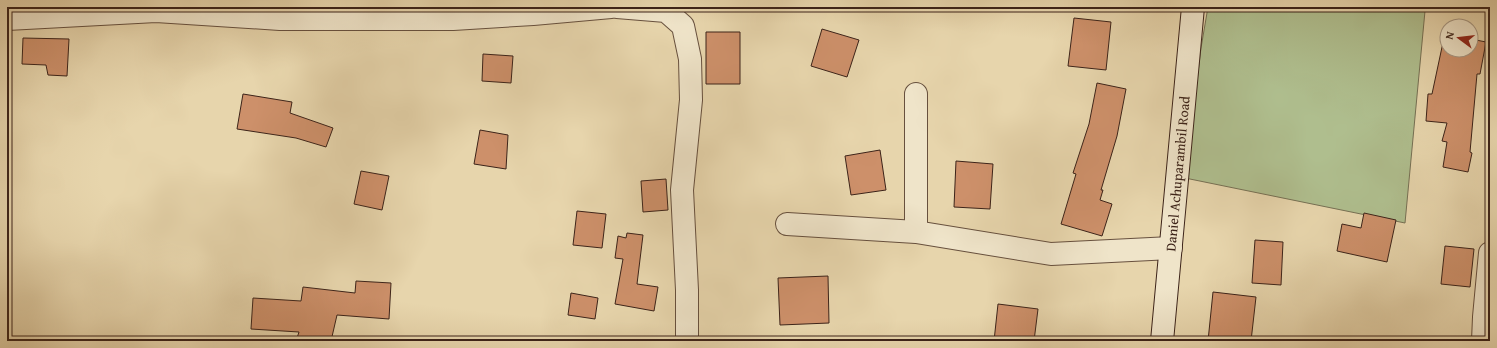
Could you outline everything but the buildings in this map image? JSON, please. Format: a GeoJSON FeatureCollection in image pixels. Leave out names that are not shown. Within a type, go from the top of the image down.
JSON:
{"type":"FeatureCollection","features":[{"type":"Feature","properties":{"kind":"street"},"geometry":{"type":"LineString","coordinates":[[7,19],[156,11],[280,19],[302,12],[454,20],[611,7]]}},
{"type":"Feature","properties":{"kind":"street"},"geometry":{"type":"LineString","coordinates":[[617,7],[640,7],[666,10],[683,26],[690,59],[691,100],[682,190],[687,290],[687,341]]}},
{"type":"Feature","properties":{"kind":"street","name":"Daniel Achuparambil Road"},"geometry":{"type":"LineString","coordinates":[[1162,341],[1193,7]]}},
{"type":"Feature","properties":{"kind":"street"},"geometry":{"type":"LineString","coordinates":[[916,94],[916,232]]}},
{"type":"Feature","properties":{"kind":"street"},"geometry":{"type":"LineString","coordinates":[[787,224],[916,232],[1051,254],[1171,248]]}},
{"type":"Feature","properties":{"kind":"street"},"geometry":{"type":"LineString","coordinates":[[1483,341],[1490,253]]}},
{"type":"Feature","properties":{"kind":"green space"},"geometry":{"type":"Polygon","coordinates":[[[1208,7],[1406,7],[1425,11],[1405,223],[1185,178],[1201,48],[1208,7]]]}},
{"type":"Feature","properties":{"kind":"waterway"},"geometry":{"type":"LineString","coordinates":[[384,7],[404,9]]}},
{"type":"Feature","properties":{"kind":"waterway"},"geometry":{"type":"LineString","coordinates":[[424,8],[457,7]]}}]}
